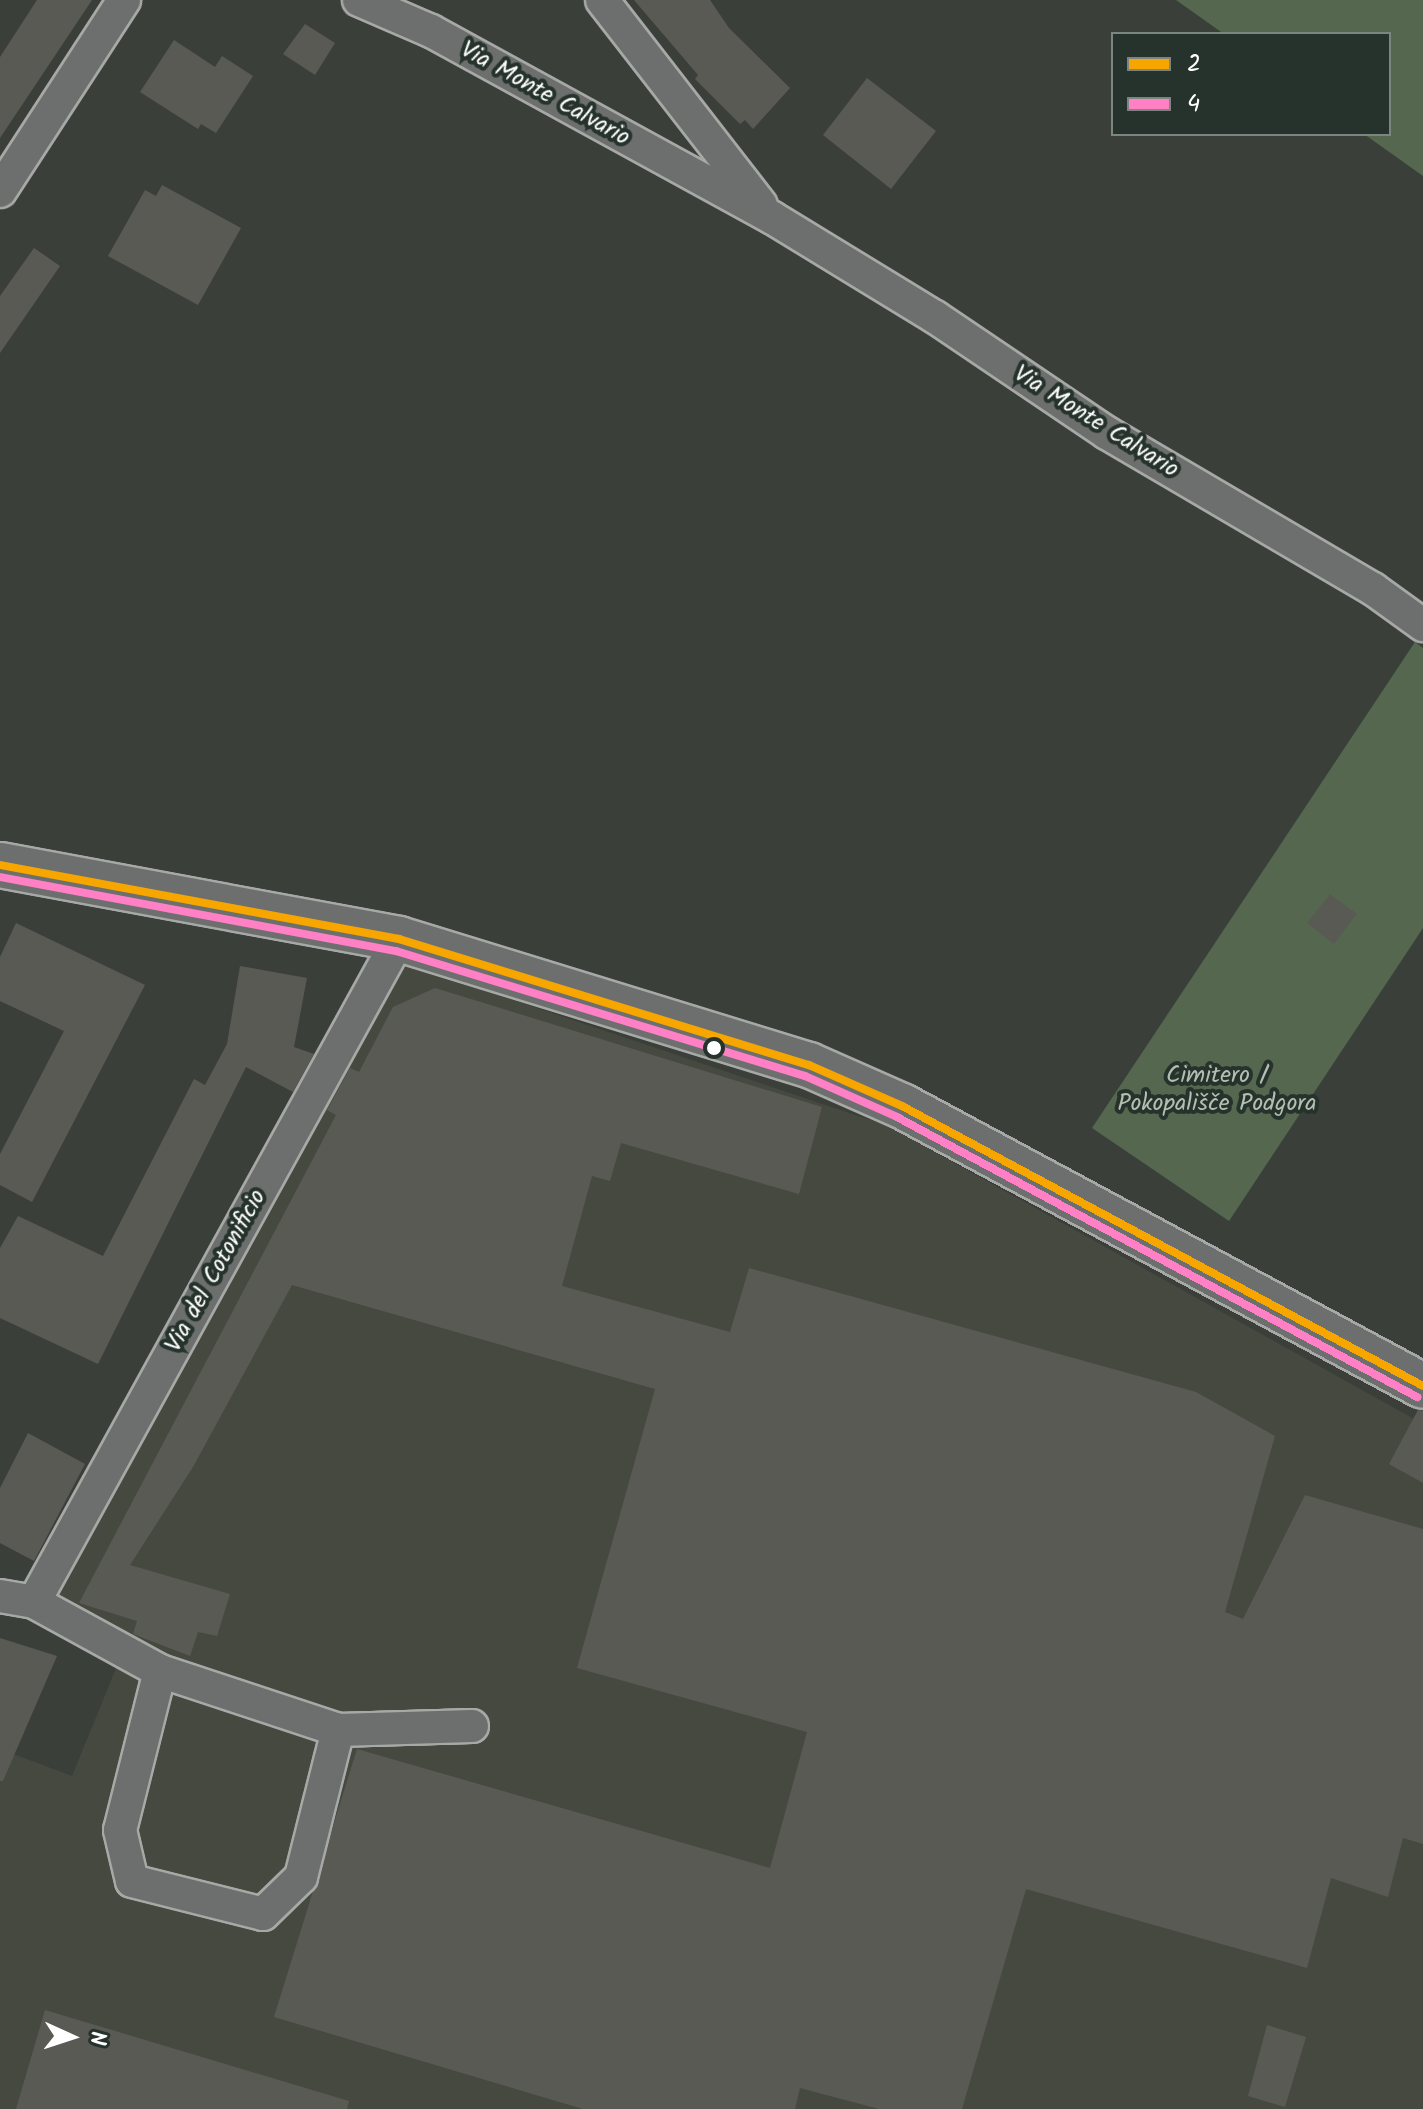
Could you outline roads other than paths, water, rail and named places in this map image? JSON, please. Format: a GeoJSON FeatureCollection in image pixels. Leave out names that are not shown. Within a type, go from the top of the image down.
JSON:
{"type":"FeatureCollection","features":[{"type":"Feature","properties":{"kind":"main road"},"geometry":{"type":"LineString","coordinates":[[0,865],[399,939],[822,1071],[902,1106],[1423,1386]]}},
{"type":"Feature","properties":{"kind":"street"},"geometry":{"type":"LineString","coordinates":[[0,191],[124,0]]}},
{"type":"Feature","properties":{"kind":"street","name":"Via Monte Calvario"},"geometry":{"type":"LineString","coordinates":[[359,0],[431,31],[771,217],[935,317],[1107,433],[1373,589],[1423,625]]}},
{"type":"Feature","properties":{"kind":"street","name":"Via Monte Calvario"},"geometry":{"type":"LineString","coordinates":[[602,0],[771,217]]}},
{"type":"Feature","properties":{"kind":"street","name":"Via del Cotonificio"},"geometry":{"type":"LineString","coordinates":[[34,1602],[399,939]]}},
{"type":"Feature","properties":{"kind":"street"},"geometry":{"type":"LineString","coordinates":[[0,1596],[34,1602],[160,1671],[338,1730],[472,1726]]}},
{"type":"Feature","properties":{"kind":"street"},"geometry":{"type":"LineString","coordinates":[[160,1671],[120,1830],[132,1881],[263,1914],[301,1877],[338,1730]]}},
{"type":"Feature","properties":{"kind":"park label","name":"Cimitero / Pokopališče Podgora"},"geometry":{"type":"Point","coordinates":[1217,1090]}}]}
